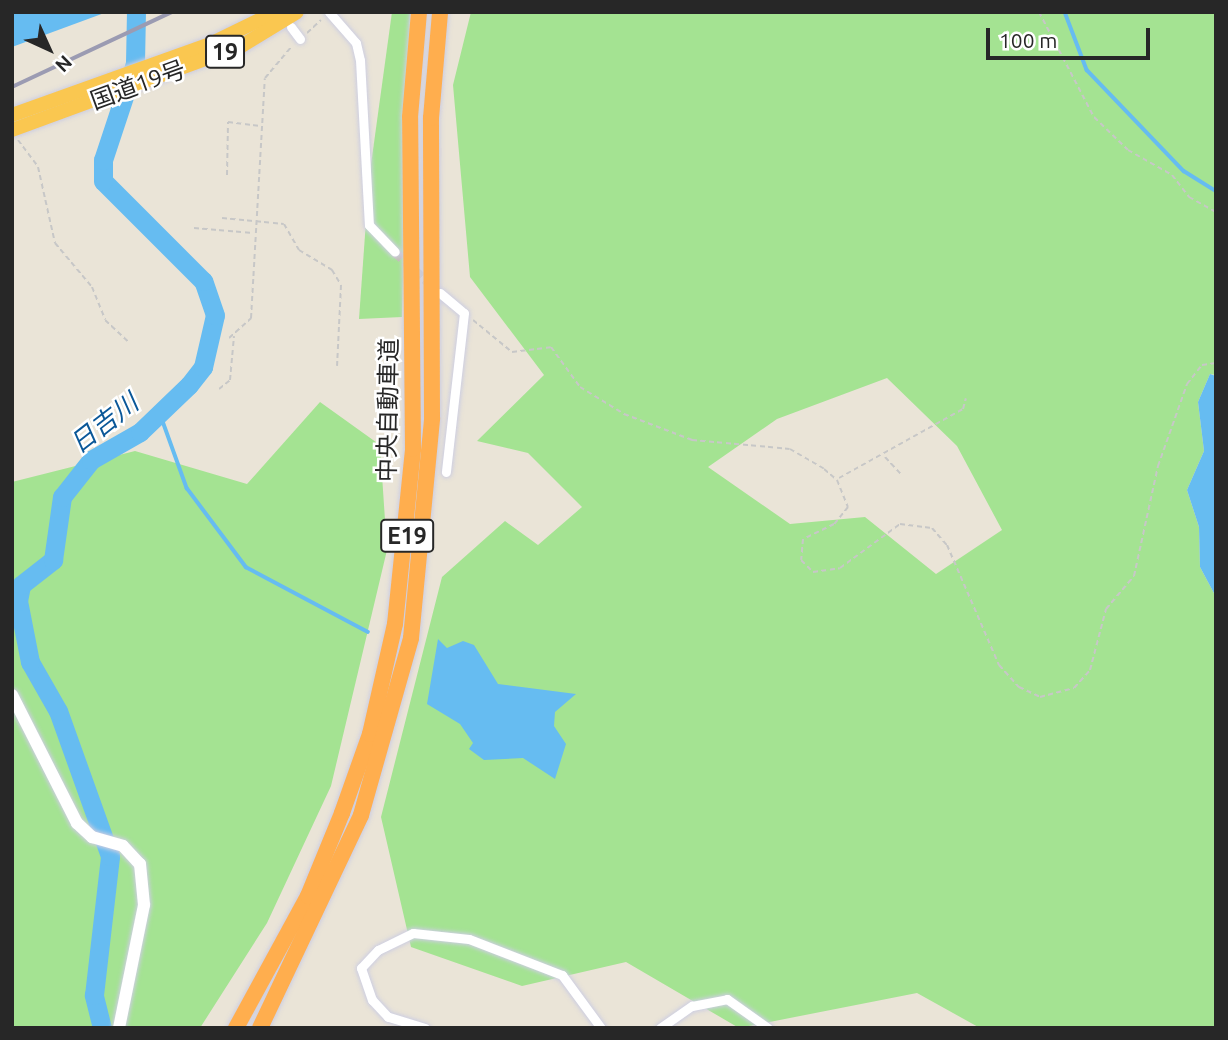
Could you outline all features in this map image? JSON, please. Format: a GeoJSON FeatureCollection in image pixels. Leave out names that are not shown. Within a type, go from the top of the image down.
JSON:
{"type":"FeatureCollection","features":[{"type":"Feature","properties":{"kind":"highway","name":"国道19号"},"geometry":{"type":"LineString","coordinates":[[13,125],[114,94],[276,12]]}},
{"type":"Feature","properties":{"kind":"highway","name":"国道19号"},"geometry":{"type":"LineString","coordinates":[[13,125],[118,79],[149,74],[243,45],[297,12]]}},
{"type":"Feature","properties":{"kind":"highway","name":"中央自動車道"},"geometry":{"type":"LineString","coordinates":[[236,1028],[308,896],[342,813],[370,734],[395,624],[413,449],[410,117],[419,12]]}},
{"type":"Feature","properties":{"kind":"highway","name":"中央自動車道"},"geometry":{"type":"LineString","coordinates":[[260,1028],[361,815],[413,625],[432,430],[430,118],[440,12]]}},
{"type":"Feature","properties":{"kind":"main road"},"geometry":{"type":"LineString","coordinates":[[12,695],[67,811],[92,837],[123,846],[140,864],[145,905],[119,1028]]}},
{"type":"Feature","properties":{"kind":"street"},"geometry":{"type":"LineString","coordinates":[[329,12],[356,43],[360,60],[369,225],[396,252]]}},
{"type":"Feature","properties":{"kind":"street"},"geometry":{"type":"LineString","coordinates":[[291,27],[300,39]]}},
{"type":"Feature","properties":{"kind":"street"},"geometry":{"type":"LineString","coordinates":[[440,293],[464,313],[446,472]]}},
{"type":"Feature","properties":{"kind":"street"},"geometry":{"type":"LineString","coordinates":[[425,1028],[388,1017],[372,1000],[361,968],[378,950],[413,933],[469,939],[562,975],[601,1028]]}},
{"type":"Feature","properties":{"kind":"street"},"geometry":{"type":"LineString","coordinates":[[660,1028],[692,1006],[727,999],[768,1028]]}},
{"type":"Feature","properties":{"kind":"path"},"geometry":{"type":"LineString","coordinates":[[229,338],[251,318],[254,233],[267,70],[329,12]]}},
{"type":"Feature","properties":{"kind":"path"},"geometry":{"type":"LineString","coordinates":[[1039,12],[1094,117],[1128,150],[1172,175],[1189,197],[1216,212]]}},
{"type":"Feature","properties":{"kind":"path"},"geometry":{"type":"LineString","coordinates":[[227,175],[228,122],[262,126]]}},
{"type":"Feature","properties":{"kind":"path"},"geometry":{"type":"LineString","coordinates":[[13,125],[38,167],[55,243],[92,287],[105,320],[129,342]]}},
{"type":"Feature","properties":{"kind":"path"},"geometry":{"type":"LineString","coordinates":[[222,218],[284,224],[299,250],[332,270],[341,285],[337,366]]}},
{"type":"Feature","properties":{"kind":"path"},"geometry":{"type":"LineString","coordinates":[[194,228],[254,233]]}},
{"type":"Feature","properties":{"kind":"path"},"geometry":{"type":"LineString","coordinates":[[464,313],[512,352],[551,346],[580,387],[624,414],[692,440],[790,449],[837,480],[846,495],[846,513],[803,539],[807,566],[830,573],[900,524],[932,528],[947,545],[999,665],[1026,691],[1057,696],[1090,670],[1106,609],[1134,576],[1157,466],[1187,384],[1202,365],[1216,363]]}},
{"type":"Feature","properties":{"kind":"path"},"geometry":{"type":"LineString","coordinates":[[219,389],[230,380],[234,336]]}},
{"type":"Feature","properties":{"kind":"path"},"geometry":{"type":"LineString","coordinates":[[837,480],[871,456],[884,457],[963,409],[966,398]]}},
{"type":"Feature","properties":{"kind":"path"},"geometry":{"type":"LineString","coordinates":[[884,457],[901,474]]}},
{"type":"Feature","properties":{"kind":"green space"},"geometry":{"type":"Polygon","coordinates":[[[392,12],[410,12],[402,317],[359,319],[369,179],[392,12]]]}},
{"type":"Feature","properties":{"kind":"green space"},"geometry":{"type":"Polygon","coordinates":[[[471,12],[1216,12],[1216,375],[1210,374],[1198,402],[1204,451],[1187,490],[1199,527],[1200,567],[1216,597],[1216,1028],[980,1028],[917,993],[739,1028],[626,962],[522,986],[411,947],[381,817],[442,577],[505,521],[538,545],[582,507],[528,453],[477,441],[544,375],[470,277],[453,85],[471,12]],[[887,378],[777,419],[708,467],[790,524],[865,517],[936,574],[1002,530],[957,446],[887,378]]]}},
{"type":"Feature","properties":{"kind":"green space"},"geometry":{"type":"Polygon","coordinates":[[[320,402],[380,445],[387,550],[331,786],[267,923],[200,1028],[12,1028],[12,482],[135,451],[247,484],[320,402]]]}},
{"type":"Feature","properties":{"kind":"water"},"geometry":{"type":"Polygon","coordinates":[[[12,12],[107,12],[12,47],[12,12]]]}},
{"type":"Feature","properties":{"kind":"water"},"geometry":{"type":"Polygon","coordinates":[[[1210,374],[1216,376],[1216,597],[1200,567],[1199,527],[1187,490],[1204,451],[1198,402],[1210,374]]]}},
{"type":"Feature","properties":{"kind":"water"},"geometry":{"type":"Polygon","coordinates":[[[438,639],[447,648],[463,641],[474,645],[498,684],[576,694],[555,712],[554,726],[566,744],[555,779],[523,758],[484,760],[469,749],[473,743],[460,724],[427,704],[438,639]]]}},
{"type":"Feature","properties":{"kind":"waterway","name":"日吉川"},"geometry":{"type":"LineString","coordinates":[[102,1028],[94,995],[110,856],[58,711],[30,662],[18,601],[21,585],[53,560],[62,497],[91,460],[140,432],[189,385],[203,367],[215,315],[203,281],[103,181],[103,160],[135,63],[136,12]]}},
{"type":"Feature","properties":{"kind":"waterway"},"geometry":{"type":"LineString","coordinates":[[1065,12],[1087,70],[1184,171],[1216,191]]}},
{"type":"Feature","properties":{"kind":"waterway"},"geometry":{"type":"LineString","coordinates":[[160,413],[187,488],[246,567],[368,632]]}},
{"type":"Feature","properties":{"kind":"tunnel"},"geometry":{"type":"LineString","coordinates":[[395,252],[430,284]]}},
{"type":"Feature","properties":{"kind":"railway"},"geometry":{"type":"LineString","coordinates":[[12,87],[172,12]]}}]}
